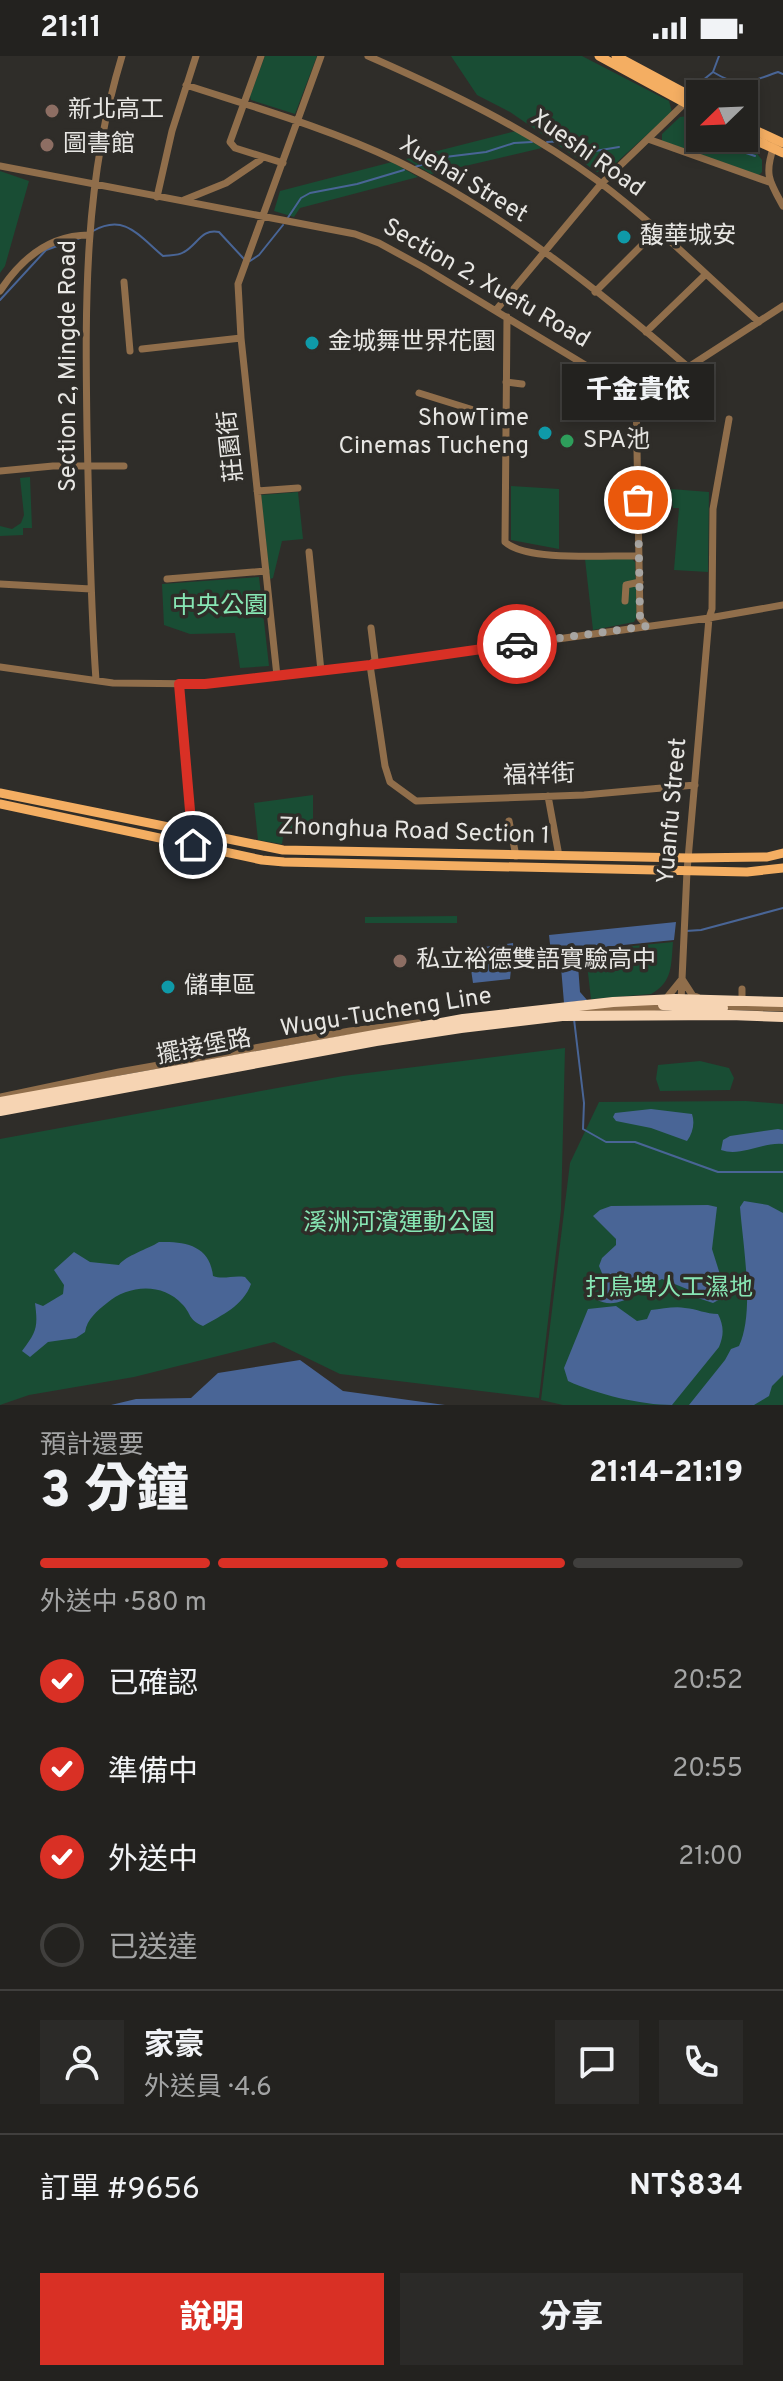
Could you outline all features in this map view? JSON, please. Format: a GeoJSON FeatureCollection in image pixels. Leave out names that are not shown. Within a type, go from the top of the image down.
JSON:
{"type":"FeatureCollection","features":[{"type":"Feature","properties":{"kind":"highway","name":"Wugu-Tucheng Line"},"geometry":{"type":"LineString","coordinates":[[0,1104],[408,1027],[613,1002],[675,999],[783,1002]]}},
{"type":"Feature","properties":{"kind":"highway"},"geometry":{"type":"LineString","coordinates":[[613,1002],[783,1009]]}},
{"type":"Feature","properties":{"kind":"highway"},"geometry":{"type":"LineString","coordinates":[[616,1015],[683,1007]]}},
{"type":"Feature","properties":{"kind":"highway","name":"Wugu-Tucheng Line"},"geometry":{"type":"LineString","coordinates":[[0,1104],[376,1041],[562,1016],[783,1017]]}},
{"type":"Feature","properties":{"kind":"main road"},"geometry":{"type":"LineString","coordinates":[[599,56],[685,103]]}},
{"type":"Feature","properties":{"kind":"main road"},"geometry":{"type":"LineString","coordinates":[[616,56],[686,94]]}},
{"type":"Feature","properties":{"kind":"main road"},"geometry":{"type":"LineString","coordinates":[[758,133],[779,146]]}},
{"type":"Feature","properties":{"kind":"main road"},"geometry":{"type":"LineString","coordinates":[[758,139],[779,146]]}},
{"type":"Feature","properties":{"kind":"main road","name":"Zhonghua Road Section 1"},"geometry":{"type":"LineString","coordinates":[[0,793],[283,850],[689,858],[767,857],[783,853]]}},
{"type":"Feature","properties":{"kind":"main road","name":"Zhonghua Road Section 1"},"geometry":{"type":"LineString","coordinates":[[0,804],[284,862],[747,872],[783,868]]}},
{"type":"Feature","properties":{"kind":"street","name":"Section 2, Mingde Road"},"geometry":{"type":"LineString","coordinates":[[96,680],[87,466],[89,235],[93,186],[105,120],[122,56]]}},
{"type":"Feature","properties":{"kind":"street"},"geometry":{"type":"LineString","coordinates":[[157,197],[172,131],[196,56]]}},
{"type":"Feature","properties":{"kind":"street"},"geometry":{"type":"LineString","coordinates":[[261,56],[230,142],[231,146],[283,163]]}},
{"type":"Feature","properties":{"kind":"street","name":"莊園街"},"geometry":{"type":"LineString","coordinates":[[277,676],[238,284],[321,56]]}},
{"type":"Feature","properties":{"kind":"street","name":"Xueshi Road"},"geometry":{"type":"LineString","coordinates":[[368,56],[459,96],[601,184],[759,322]]}},
{"type":"Feature","properties":{"kind":"street","name":"Xuehai Street"},"geometry":{"type":"LineString","coordinates":[[186,85],[299,122],[400,163],[466,200],[543,252],[688,367]]}},
{"type":"Feature","properties":{"kind":"street"},"geometry":{"type":"LineString","coordinates":[[496,310],[601,184],[685,103]]}},
{"type":"Feature","properties":{"kind":"street"},"geometry":{"type":"LineString","coordinates":[[648,139],[769,182]]}},
{"type":"Feature","properties":{"kind":"street"},"geometry":{"type":"LineString","coordinates":[[779,146],[767,168],[769,182],[783,206]]}},
{"type":"Feature","properties":{"kind":"street"},"geometry":{"type":"LineString","coordinates":[[180,201],[226,183],[260,160]]}},
{"type":"Feature","properties":{"kind":"street","name":"Section 2, Xuefu Road"},"geometry":{"type":"LineString","coordinates":[[0,166],[355,234],[379,243],[636,393]]}},
{"type":"Feature","properties":{"kind":"street"},"geometry":{"type":"LineString","coordinates":[[595,292],[657,230]]}},
{"type":"Feature","properties":{"kind":"street"},"geometry":{"type":"LineString","coordinates":[[0,291],[35,251],[51,242],[89,235]]}},
{"type":"Feature","properties":{"kind":"street"},"geometry":{"type":"LineString","coordinates":[[646,332],[706,274]]}},
{"type":"Feature","properties":{"kind":"street"},"geometry":{"type":"LineString","coordinates":[[124,282],[130,351]]}},
{"type":"Feature","properties":{"kind":"street"},"geometry":{"type":"LineString","coordinates":[[647,626],[640,618],[636,393],[653,390],[783,306]]}},
{"type":"Feature","properties":{"kind":"street"},"geometry":{"type":"LineString","coordinates":[[507,317],[505,542],[509,546],[566,556],[639,556]]}},
{"type":"Feature","properties":{"kind":"street"},"geometry":{"type":"LineString","coordinates":[[142,349],[241,338]]}},
{"type":"Feature","properties":{"kind":"street"},"geometry":{"type":"LineString","coordinates":[[506,382],[522,384]]}},
{"type":"Feature","properties":{"kind":"street"},"geometry":{"type":"LineString","coordinates":[[419,393],[480,412]]}},
{"type":"Feature","properties":{"kind":"street","name":"Yuanfu Street"},"geometry":{"type":"LineString","coordinates":[[683,1007],[687,871],[712,609],[713,509],[729,419]]}},
{"type":"Feature","properties":{"kind":"street"},"geometry":{"type":"LineString","coordinates":[[0,471],[124,466]]}},
{"type":"Feature","properties":{"kind":"street"},"geometry":{"type":"LineString","coordinates":[[257,491],[298,488]]}},
{"type":"Feature","properties":{"kind":"street"},"geometry":{"type":"LineString","coordinates":[[89,495],[99,494]]}},
{"type":"Feature","properties":{"kind":"street"},"geometry":{"type":"LineString","coordinates":[[309,552],[321,671]]}},
{"type":"Feature","properties":{"kind":"street"},"geometry":{"type":"LineString","coordinates":[[167,579],[266,571]]}},
{"type":"Feature","properties":{"kind":"street"},"geometry":{"type":"LineString","coordinates":[[625,601],[626,585],[640,582]]}},
{"type":"Feature","properties":{"kind":"street"},"geometry":{"type":"LineString","coordinates":[[2,584],[91,589]]}},
{"type":"Feature","properties":{"kind":"street"},"geometry":{"type":"LineString","coordinates":[[0,667],[113,683],[205,684],[370,665],[783,605]]}},
{"type":"Feature","properties":{"kind":"street"},"geometry":{"type":"LineString","coordinates":[[370,665],[375,660],[371,628]]}},
{"type":"Feature","properties":{"kind":"street","name":"福祥街"},"geometry":{"type":"LineString","coordinates":[[370,665],[390,782],[416,801],[548,796],[695,785]]}},
{"type":"Feature","properties":{"kind":"street"},"geometry":{"type":"LineString","coordinates":[[179,684],[193,845]]}},
{"type":"Feature","properties":{"kind":"street"},"geometry":{"type":"LineString","coordinates":[[548,796],[559,856]]}},
{"type":"Feature","properties":{"kind":"street"},"geometry":{"type":"LineString","coordinates":[[509,821],[516,856]]}},
{"type":"Feature","properties":{"kind":"street"},"geometry":{"type":"LineString","coordinates":[[655,1008],[682,979],[693,996],[713,1006]]}},
{"type":"Feature","properties":{"kind":"street"},"geometry":{"type":"LineString","coordinates":[[742,989],[742,1007]]}},
{"type":"Feature","properties":{"kind":"street","name":"擺接堡路"},"geometry":{"type":"LineString","coordinates":[[0,1104],[464,1023],[568,1011],[713,1006],[783,1009]]}},
{"type":"Feature","properties":{"kind":"street","name":"擺接堡路"},"geometry":{"type":"LineString","coordinates":[[0,1104],[119,1072],[393,1024],[464,1023]]}},
{"type":"Feature","properties":{"kind":"street"},"geometry":{"type":"LineString","coordinates":[[257,1048],[259,1058]]}},
{"type":"Feature","properties":{"kind":"green space"},"geometry":{"type":"Polygon","coordinates":[[[265,56],[317,56],[295,114],[251,100],[265,56]]]}},
{"type":"Feature","properties":{"kind":"green space"},"geometry":{"type":"Polygon","coordinates":[[[451,56],[582,56],[669,101],[672,112],[606,172],[597,172],[510,112],[477,95],[451,56]]]}},
{"type":"Feature","properties":{"kind":"green space"},"geometry":{"type":"Polygon","coordinates":[[[686,116],[686,149],[662,141],[662,134],[680,117],[686,116]]]}},
{"type":"Feature","properties":{"kind":"green space"},"geometry":{"type":"Polygon","coordinates":[[[516,131],[542,148],[431,174],[406,159],[516,131]]]}},
{"type":"Feature","properties":{"kind":"green space"},"geometry":{"type":"Polygon","coordinates":[[[693,152],[756,152],[762,160],[759,175],[693,152]]]}},
{"type":"Feature","properties":{"kind":"green space"},"geometry":{"type":"Polygon","coordinates":[[[392,162],[418,177],[300,208],[294,217],[274,211],[280,191],[392,162]]]}},
{"type":"Feature","properties":{"kind":"green space","name":"新北高工"},"geometry":{"type":"Polygon","coordinates":[[[0,171],[29,181],[5,266],[0,273],[0,171]]]}},
{"type":"Feature","properties":{"kind":"green space"},"geometry":{"type":"Polygon","coordinates":[[[30,477],[32,528],[23,528],[23,535],[0,536],[0,526],[12,529],[21,523],[24,515],[20,478],[30,477]]]}},
{"type":"Feature","properties":{"kind":"green space"},"geometry":{"type":"Polygon","coordinates":[[[511,486],[559,489],[559,549],[511,540],[511,486]]]}},
{"type":"Feature","properties":{"kind":"green space"},"geometry":{"type":"Polygon","coordinates":[[[671,489],[709,492],[708,572],[674,570],[679,508],[673,508],[671,489]]]}},
{"type":"Feature","properties":{"kind":"green space"},"geometry":{"type":"Polygon","coordinates":[[[298,492],[303,539],[282,541],[273,578],[270,579],[261,495],[298,492]]]}},
{"type":"Feature","properties":{"kind":"green space"},"geometry":{"type":"Polygon","coordinates":[[[631,558],[635,562],[637,616],[634,622],[593,630],[585,559],[631,558]]]}},
{"type":"Feature","properties":{"kind":"green space","name":"中央公園"},"geometry":{"type":"Polygon","coordinates":[[[259,577],[269,666],[240,668],[235,633],[190,634],[164,625],[162,584],[259,577]]]}},
{"type":"Feature","properties":{"kind":"green space"},"geometry":{"type":"Polygon","coordinates":[[[313,795],[313,836],[284,831],[282,844],[258,840],[254,803],[313,795]]]}},
{"type":"Feature","properties":{"kind":"green space"},"geometry":{"type":"Polygon","coordinates":[[[457,916],[457,923],[365,923],[365,917],[457,916]]]}},
{"type":"Feature","properties":{"kind":"green space"},"geometry":{"type":"Polygon","coordinates":[[[673,942],[670,972],[663,984],[651,994],[591,999],[586,956],[593,950],[673,942]]]}},
{"type":"Feature","properties":{"kind":"green space","name":"溪洲河濱運動公園"},"geometry":{"type":"Polygon","coordinates":[[[565,1048],[561,1210],[539,1398],[340,1374],[274,1342],[134,1377],[29,1395],[0,1405],[0,1139],[343,1076],[565,1048]]]}},
{"type":"Feature","properties":{"kind":"green space"},"geometry":{"type":"Polygon","coordinates":[[[700,1061],[729,1068],[734,1078],[730,1090],[660,1091],[656,1079],[658,1065],[700,1061]]]}},
{"type":"Feature","properties":{"kind":"green space","name":"打鳥埤人工濕地"},"geometry":{"type":"Polygon","coordinates":[[[746,1101],[783,1104],[783,1405],[563,1405],[541,1400],[570,1163],[599,1102],[746,1101]]]}},
{"type":"Feature","properties":{"kind":"water"},"geometry":{"type":"Polygon","coordinates":[[[676,922],[674,940],[593,948],[578,965],[580,992],[587,1000],[564,1003],[561,967],[552,962],[549,935],[676,922]]]}},
{"type":"Feature","properties":{"kind":"water"},"geometry":{"type":"Polygon","coordinates":[[[513,943],[515,966],[511,969],[510,979],[473,983],[468,949],[513,943]]]}},
{"type":"Feature","properties":{"kind":"water"},"geometry":{"type":"Polygon","coordinates":[[[651,1109],[692,1114],[693,1128],[687,1141],[651,1128],[616,1121],[613,1117],[615,1113],[651,1109]]]}},
{"type":"Feature","properties":{"kind":"water"},"geometry":{"type":"Polygon","coordinates":[[[783,1130],[783,1144],[736,1152],[721,1150],[723,1140],[730,1136],[783,1130]]]}},
{"type":"Feature","properties":{"kind":"water"},"geometry":{"type":"Polygon","coordinates":[[[744,1201],[768,1205],[783,1213],[783,1375],[772,1386],[769,1396],[754,1405],[689,1405],[731,1349],[739,1346],[744,1332],[747,1278],[740,1207],[744,1201]]]}},
{"type":"Feature","properties":{"kind":"water"},"geometry":{"type":"Polygon","coordinates":[[[611,1206],[717,1207],[712,1249],[724,1287],[724,1297],[713,1303],[662,1279],[621,1301],[605,1303],[596,1299],[604,1278],[599,1266],[602,1258],[616,1245],[616,1239],[593,1216],[600,1210],[611,1206]]]}},
{"type":"Feature","properties":{"kind":"water"},"geometry":{"type":"Polygon","coordinates":[[[159,1242],[195,1247],[207,1258],[213,1276],[245,1277],[251,1284],[247,1292],[231,1309],[203,1326],[165,1292],[145,1288],[125,1292],[96,1312],[85,1332],[76,1338],[48,1342],[30,1357],[22,1351],[35,1328],[35,1303],[43,1306],[63,1294],[64,1285],[54,1270],[74,1252],[90,1262],[119,1265],[159,1242]]]}},
{"type":"Feature","properties":{"kind":"water"},"geometry":{"type":"Polygon","coordinates":[[[616,1306],[637,1321],[647,1319],[651,1310],[673,1307],[718,1314],[723,1330],[719,1347],[672,1405],[619,1398],[568,1381],[564,1368],[588,1309],[616,1306]]]}},
{"type":"Feature","properties":{"kind":"water"},"geometry":{"type":"Polygon","coordinates":[[[300,1360],[343,1391],[445,1405],[111,1405],[136,1399],[191,1398],[218,1373],[300,1360]]]}},
{"type":"Feature","properties":{"kind":"waterway"},"geometry":{"type":"LineString","coordinates":[[703,80],[713,72],[719,56]]}},
{"type":"Feature","properties":{"kind":"waterway"},"geometry":{"type":"LineString","coordinates":[[713,72],[738,82],[752,81],[778,72],[783,74]]}},
{"type":"Feature","properties":{"kind":"waterway"},"geometry":{"type":"LineString","coordinates":[[547,142],[567,141],[595,151],[619,147]]}},
{"type":"Feature","properties":{"kind":"waterway"},"geometry":{"type":"LineString","coordinates":[[415,167],[445,157],[532,142]]}},
{"type":"Feature","properties":{"kind":"waterway"},"geometry":{"type":"LineString","coordinates":[[743,152],[755,156]]}},
{"type":"Feature","properties":{"kind":"waterway"},"geometry":{"type":"LineString","coordinates":[[287,219],[301,198],[310,193],[357,184],[404,170]]}},
{"type":"Feature","properties":{"kind":"waterway"},"geometry":{"type":"LineString","coordinates":[[93,231],[114,224],[123,226],[163,256],[182,253],[208,232],[219,232],[244,259]]}},
{"type":"Feature","properties":{"kind":"waterway"},"geometry":{"type":"LineString","coordinates":[[250,261],[259,255],[283,225]]}},
{"type":"Feature","properties":{"kind":"waterway"},"geometry":{"type":"LineString","coordinates":[[0,300],[46,250],[80,238]]}},
{"type":"Feature","properties":{"kind":"waterway"},"geometry":{"type":"LineString","coordinates":[[686,931],[701,930],[783,908]]}},
{"type":"Feature","properties":{"kind":"waterway"},"geometry":{"type":"LineString","coordinates":[[574,1019],[584,1103],[583,1129],[606,1142],[635,1142],[718,1172],[783,1172]]}},
{"type":"Feature","properties":{"kind":"way so far"},"geometry":{"type":"LineString","coordinates":[[517,644],[647,626],[640,618],[638,500]]}},
{"type":"Feature","properties":{"kind":"place","name":"新北高工"},"geometry":{"type":"Point","coordinates":[52,111]}},
{"type":"Feature","properties":{"kind":"place","name":"圖書館"},"geometry":{"type":"Point","coordinates":[47,145]}},
{"type":"Feature","properties":{"kind":"place","name":"馥華城安"},"geometry":{"type":"Point","coordinates":[624,237]}},
{"type":"Feature","properties":{"kind":"place","name":"金城舞世界花園"},"geometry":{"type":"Point","coordinates":[312,343]}},
{"type":"Feature","properties":{"kind":"place","name":"ShowTime Cinemas Tucheng"},"geometry":{"type":"Point","coordinates":[545,433]}},
{"type":"Feature","properties":{"kind":"place","name":"SPA池"},"geometry":{"type":"Point","coordinates":[567,441]}},
{"type":"Feature","properties":{"kind":"place","name":"千金貴依"},"geometry":{"type":"Point","coordinates":[638,500]}},
{"type":"Feature","properties":{"kind":"place","name":"私立裕德雙語實驗高中"},"geometry":{"type":"Point","coordinates":[400,961]}},
{"type":"Feature","properties":{"kind":"place","name":"儲車區"},"geometry":{"type":"Point","coordinates":[168,987]}},
{"type":"Feature","properties":{"kind":"route"},"geometry":{"type":"LineString","coordinates":[[193,845],[179,684],[205,684],[370,665],[517,644]]}}]}
